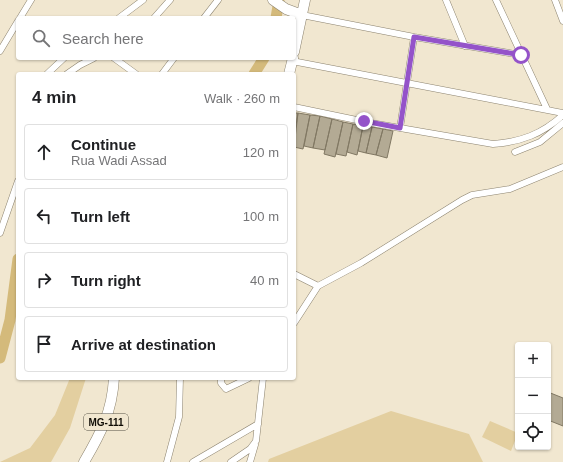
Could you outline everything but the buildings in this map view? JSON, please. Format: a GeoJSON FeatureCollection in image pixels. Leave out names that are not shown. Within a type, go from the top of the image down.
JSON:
{"type":"FeatureCollection","features":[{"type":"Feature","properties":{"kind":"main road"},"geometry":{"type":"LineString","coordinates":[[273,0],[286,9],[302,15]]}},
{"type":"Feature","properties":{"kind":"main road"},"geometry":{"type":"LineString","coordinates":[[296,43],[304,0]]}},
{"type":"Feature","properties":{"kind":"main road"},"geometry":{"type":"LineString","coordinates":[[289,72],[292,60]]}},
{"type":"Feature","properties":{"kind":"main road","name":"MG-111"},"geometry":{"type":"LineString","coordinates":[[84,462],[103,430],[112,405],[114,380]]}},
{"type":"Feature","properties":{"kind":"street"},"geometry":{"type":"LineString","coordinates":[[21,16],[31,0]]}},
{"type":"Feature","properties":{"kind":"street"},"geometry":{"type":"LineString","coordinates":[[122,16],[132,10],[143,0]]}},
{"type":"Feature","properties":{"kind":"street"},"geometry":{"type":"LineString","coordinates":[[156,16],[170,0]]}},
{"type":"Feature","properties":{"kind":"street"},"geometry":{"type":"LineString","coordinates":[[206,16],[218,0]]}},
{"type":"Feature","properties":{"kind":"street"},"geometry":{"type":"LineString","coordinates":[[446,0],[465,46]]}},
{"type":"Feature","properties":{"kind":"street"},"geometry":{"type":"LineString","coordinates":[[496,0],[547,109]]}},
{"type":"Feature","properties":{"kind":"street"},"geometry":{"type":"LineString","coordinates":[[555,0],[563,21]]}},
{"type":"Feature","properties":{"kind":"street"},"geometry":{"type":"LineString","coordinates":[[131,16],[132,10]]}},
{"type":"Feature","properties":{"kind":"street"},"geometry":{"type":"LineString","coordinates":[[302,15],[414,37],[521,55]]}},
{"type":"Feature","properties":{"kind":"street"},"geometry":{"type":"LineString","coordinates":[[0,51],[16,24]]}},
{"type":"Feature","properties":{"kind":"street"},"geometry":{"type":"LineString","coordinates":[[400,128],[414,37]]}},
{"type":"Feature","properties":{"kind":"street"},"geometry":{"type":"LineString","coordinates":[[296,58],[406,83],[547,109],[563,114]]}},
{"type":"Feature","properties":{"kind":"street"},"geometry":{"type":"LineString","coordinates":[[49,72],[62,60]]}},
{"type":"Feature","properties":{"kind":"street"},"geometry":{"type":"LineString","coordinates":[[70,72],[90,60]]}},
{"type":"Feature","properties":{"kind":"street"},"geometry":{"type":"LineString","coordinates":[[117,60],[133,72]]}},
{"type":"Feature","properties":{"kind":"street"},"geometry":{"type":"LineString","coordinates":[[164,72],[172,60]]}},
{"type":"Feature","properties":{"kind":"street"},"geometry":{"type":"LineString","coordinates":[[296,107],[400,128],[493,144],[511,143],[543,131],[563,114]]}},
{"type":"Feature","properties":{"kind":"street"},"geometry":{"type":"LineString","coordinates":[[515,152],[540,142],[563,123]]}},
{"type":"Feature","properties":{"kind":"street"},"geometry":{"type":"LineString","coordinates":[[296,320],[318,286],[360,263],[462,200],[472,195],[510,189],[563,167]]}},
{"type":"Feature","properties":{"kind":"street"},"geometry":{"type":"LineString","coordinates":[[0,234],[16,187]]}},
{"type":"Feature","properties":{"kind":"street"},"geometry":{"type":"LineString","coordinates":[[296,275],[318,286]]}},
{"type":"Feature","properties":{"kind":"street"},"geometry":{"type":"LineString","coordinates":[[167,462],[179,417],[180,380]]}},
{"type":"Feature","properties":{"kind":"street"},"geometry":{"type":"LineString","coordinates":[[221,380],[221,383],[226,389],[245,380]]}},
{"type":"Feature","properties":{"kind":"street"},"geometry":{"type":"LineString","coordinates":[[250,462],[256,442],[263,380]]}},
{"type":"Feature","properties":{"kind":"street"},"geometry":{"type":"LineString","coordinates":[[193,462],[258,424]]}},
{"type":"Feature","properties":{"kind":"street"},"geometry":{"type":"LineString","coordinates":[[231,462],[250,449],[256,442]]}},
{"type":"Feature","properties":{"kind":"shaded area"},"geometry":{"type":"Polygon","coordinates":[[[69,380],[85,380],[70,428],[51,462],[0,462],[30,448],[55,415],[69,380]]]}},
{"type":"Feature","properties":{"kind":"shaded area"},"geometry":{"type":"Polygon","coordinates":[[[391,411],[469,434],[483,462],[268,462],[269,459],[391,411]]]}},
{"type":"Feature","properties":{"kind":"shaded area"},"geometry":{"type":"Polygon","coordinates":[[[490,421],[515,432],[515,441],[511,451],[482,437],[490,421]]]}},
{"type":"Feature","properties":{"kind":"waterway"},"geometry":{"type":"LineString","coordinates":[[276,16],[279,0]]}},
{"type":"Feature","properties":{"kind":"waterway"},"geometry":{"type":"LineString","coordinates":[[255,72],[263,60]]}},
{"type":"Feature","properties":{"kind":"waterway"},"geometry":{"type":"LineString","coordinates":[[0,358],[10,320],[16,274]]}},
{"type":"Feature","properties":{"kind":"route"},"geometry":{"type":"LineString","coordinates":[[364,121],[400,128],[414,37],[521,55]]}}]}
